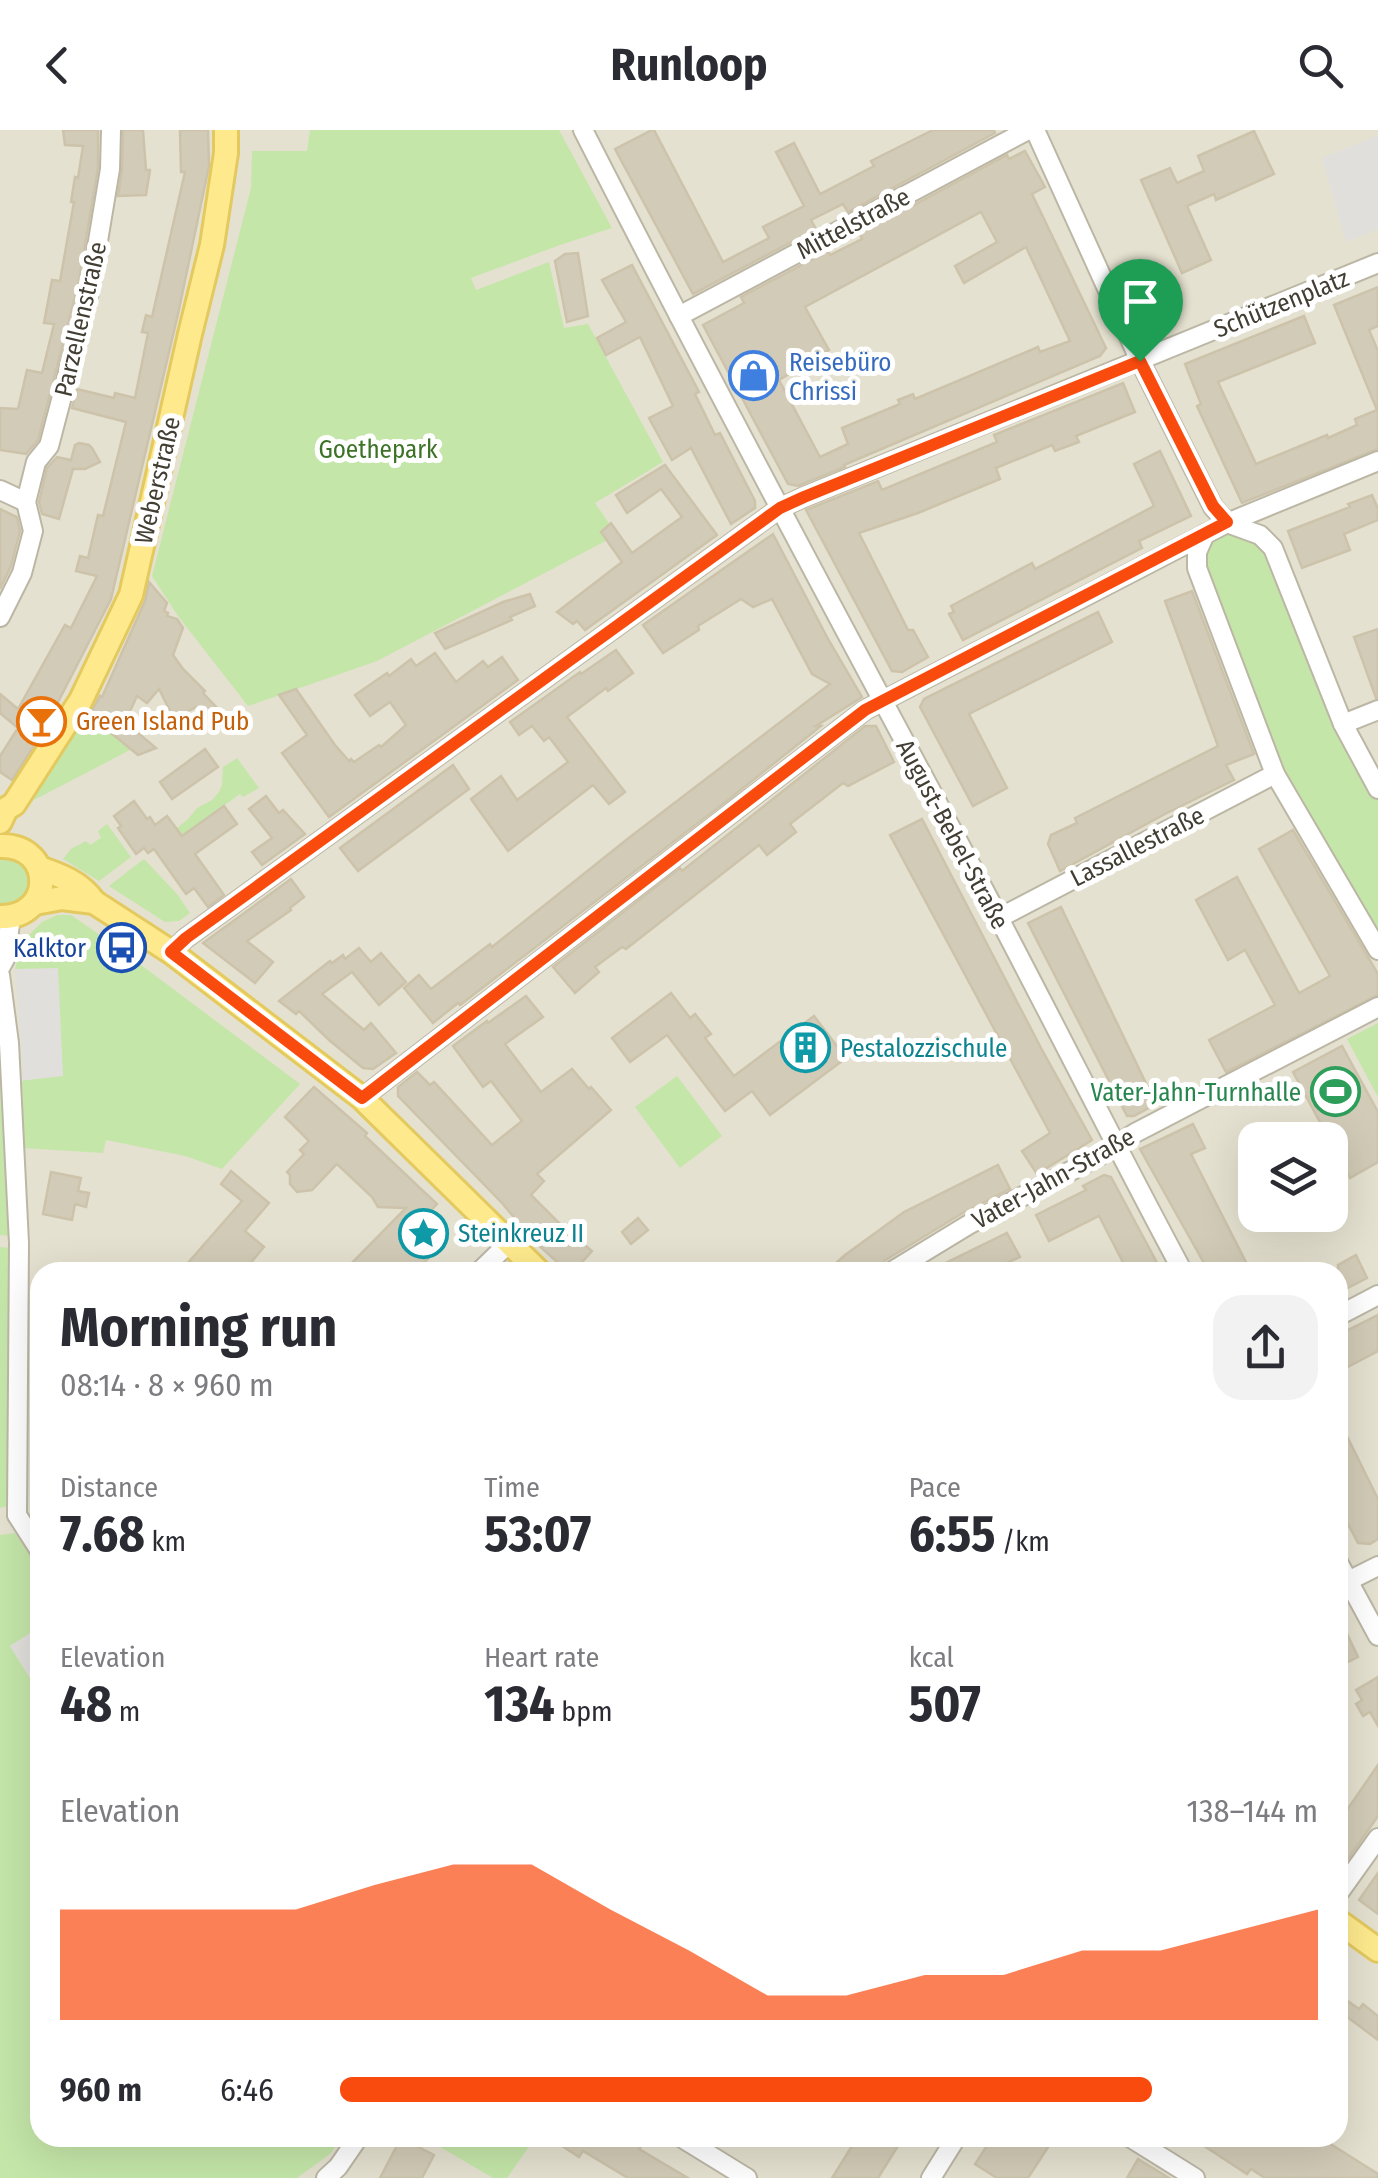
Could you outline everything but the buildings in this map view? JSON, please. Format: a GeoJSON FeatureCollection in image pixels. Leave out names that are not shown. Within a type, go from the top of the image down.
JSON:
{"type":"FeatureCollection","features":[{"type":"Feature","properties":{"kind":"main road","name":"Weberstraße"},"geometry":{"type":"LineString","coordinates":[[10,848],[20,814],[7,813],[80,700],[131,595],[212,246],[226,130]]}},
{"type":"Feature","properties":{"kind":"main road"},"geometry":{"type":"LineString","coordinates":[[6,917],[26,911],[41,886],[39,868],[32,857],[10,848]]}},
{"type":"Feature","properties":{"kind":"main road"},"geometry":{"type":"LineString","coordinates":[[39,868],[86,890],[94,902],[171,952],[362,1098],[529,1262]]}},
{"type":"Feature","properties":{"kind":"main road"},"geometry":{"type":"LineString","coordinates":[[34,903],[62,898],[94,902]]}},
{"type":"Feature","properties":{"kind":"main road"},"geometry":{"type":"LineString","coordinates":[[1348,1928],[1378,1950]]}},
{"type":"Feature","properties":{"kind":"street","name":"Parzellenstraße"},"geometry":{"type":"LineString","coordinates":[[26,502],[36,462],[50,446],[90,288],[110,169],[111,130]]}},
{"type":"Feature","properties":{"kind":"street","name":"August-Bebel-Straße"},"geometry":{"type":"LineString","coordinates":[[583,130],[1179,1262]]}},
{"type":"Feature","properties":{"kind":"street"},"geometry":{"type":"LineString","coordinates":[[1031,130],[1213,506],[1227,522],[1260,535],[1273,548],[1343,724],[1378,789]]}},
{"type":"Feature","properties":{"kind":"street","name":"Mittelstraße"},"geometry":{"type":"LineString","coordinates":[[679,316],[1031,130]]}},
{"type":"Feature","properties":{"kind":"street","name":"Schützenplatz"},"geometry":{"type":"LineString","coordinates":[[171,952],[780,508],[1378,263]]}},
{"type":"Feature","properties":{"kind":"street"},"geometry":{"type":"LineString","coordinates":[[362,1098],[865,710],[1227,522],[1378,460]]}},
{"type":"Feature","properties":{"kind":"street"},"geometry":{"type":"LineString","coordinates":[[0,490],[26,502],[33,531],[22,573],[0,617]]}},
{"type":"Feature","properties":{"kind":"street"},"geometry":{"type":"LineString","coordinates":[[1205,534],[1197,552],[1197,568],[1275,774],[1378,950]]}},
{"type":"Feature","properties":{"kind":"street"},"geometry":{"type":"LineString","coordinates":[[1343,724],[1378,710]]}},
{"type":"Feature","properties":{"kind":"street","name":"Lassallestraße"},"geometry":{"type":"LineString","coordinates":[[998,918],[1275,774]]}},
{"type":"Feature","properties":{"kind":"street"},"geometry":{"type":"LineString","coordinates":[[6,917],[5,959],[0,972],[9,1044],[5,1067],[8,1517],[30,1540]]}},
{"type":"Feature","properties":{"kind":"street","name":"Vater-Jahn-Straße"},"geometry":{"type":"LineString","coordinates":[[908,1262],[1135,1133],[1378,1007]]}},
{"type":"Feature","properties":{"kind":"street"},"geometry":{"type":"LineString","coordinates":[[489,1262],[509,1243]]}},
{"type":"Feature","properties":{"kind":"street"},"geometry":{"type":"LineString","coordinates":[[1348,1310],[1378,1294]]}},
{"type":"Feature","properties":{"kind":"street"},"geometry":{"type":"LineString","coordinates":[[1348,1581],[1378,1566]]}},
{"type":"Feature","properties":{"kind":"street"},"geometry":{"type":"LineString","coordinates":[[1348,1593],[1378,1636]]}},
{"type":"Feature","properties":{"kind":"street"},"geometry":{"type":"LineString","coordinates":[[1348,1880],[1378,1838]]}},
{"type":"Feature","properties":{"kind":"street"},"geometry":{"type":"LineString","coordinates":[[335,2174],[352,2147]]}},
{"type":"Feature","properties":{"kind":"street"},"geometry":{"type":"LineString","coordinates":[[697,2147],[747,2178]]}},
{"type":"Feature","properties":{"kind":"street"},"geometry":{"type":"LineString","coordinates":[[931,2178],[950,2147]]}},
{"type":"Feature","properties":{"kind":"street"},"geometry":{"type":"LineString","coordinates":[[1144,2147],[1194,2178]]}},
{"type":"Feature","properties":{"kind":"shaded area"},"geometry":{"type":"Polygon","coordinates":[[[0,130],[1378,130],[1378,2178],[0,2178],[0,130]]]}},
{"type":"Feature","properties":{"kind":"shaded area"},"geometry":{"type":"Polygon","coordinates":[[[1378,135],[1378,229],[1346,242],[1322,158],[1378,135]]]}},
{"type":"Feature","properties":{"kind":"shaded area"},"geometry":{"type":"Polygon","coordinates":[[[58,968],[63,1076],[18,1081],[23,1068],[15,969],[58,968]]]}},
{"type":"Feature","properties":{"kind":"shaded area"},"geometry":{"type":"Polygon","coordinates":[[[30,1633],[30,1678],[10,1646],[30,1633]]]}},
{"type":"Feature","properties":{"kind":"green space","name":"Goethepark"},"geometry":{"type":"Polygon","coordinates":[[[310,130],[559,130],[612,228],[471,278],[476,290],[549,262],[564,328],[588,324],[663,462],[595,503],[617,535],[377,661],[248,706],[152,576],[251,188],[252,151],[307,151],[310,130]]]}},
{"type":"Feature","properties":{"kind":"green space"},"geometry":{"type":"Polygon","coordinates":[[[1227,527],[1257,538],[1269,551],[1339,725],[1378,799],[1378,940],[1278,770],[1202,569],[1207,537],[1227,527]]]}},
{"type":"Feature","properties":{"kind":"green space"},"geometry":{"type":"Polygon","coordinates":[[[87,713],[130,750],[34,800],[39,784],[87,713]]]}},
{"type":"Feature","properties":{"kind":"green space"},"geometry":{"type":"Polygon","coordinates":[[[237,758],[259,788],[243,797],[240,794],[176,840],[171,833],[197,808],[212,800],[222,785],[223,767],[237,758]]]}},
{"type":"Feature","properties":{"kind":"green space"},"geometry":{"type":"Polygon","coordinates":[[[107,824],[131,857],[99,881],[63,859],[71,849],[101,838],[98,831],[107,824]]]}},
{"type":"Feature","properties":{"kind":"green space"},"geometry":{"type":"Polygon","coordinates":[[[0,856],[18,859],[30,871],[30,887],[20,900],[0,904],[0,856]]]}},
{"type":"Feature","properties":{"kind":"green space"},"geometry":{"type":"Polygon","coordinates":[[[144,859],[190,913],[179,921],[165,922],[109,886],[144,859]]]}},
{"type":"Feature","properties":{"kind":"green space"},"geometry":{"type":"Polygon","coordinates":[[[57,915],[71,915],[100,935],[96,942],[112,954],[117,947],[300,1084],[222,1169],[185,1156],[106,1140],[103,1153],[23,1148],[18,1081],[63,1075],[15,969],[23,941],[42,922],[57,915]]]}},
{"type":"Feature","properties":{"kind":"green space"},"geometry":{"type":"Polygon","coordinates":[[[1378,1023],[1378,1097],[1347,1039],[1378,1023]]]}},
{"type":"Feature","properties":{"kind":"green space"},"geometry":{"type":"Polygon","coordinates":[[[677,1076],[722,1136],[680,1168],[635,1107],[677,1076]]]}},
{"type":"Feature","properties":{"kind":"green space"},"geometry":{"type":"Polygon","coordinates":[[[2,1077],[8,1236],[0,1235],[2,1077]]]}},
{"type":"Feature","properties":{"kind":"green space"},"geometry":{"type":"Polygon","coordinates":[[[0,1247],[10,1248],[8,1506],[0,1508],[0,1247]]]}},
{"type":"Feature","properties":{"kind":"green space"},"geometry":{"type":"Polygon","coordinates":[[[15,1533],[30,1555],[30,1633],[10,1646],[30,1678],[30,2147],[335,2147],[297,2178],[0,2178],[0,1535],[15,1533]]]}},
{"type":"Feature","properties":{"kind":"green space"},"geometry":{"type":"Polygon","coordinates":[[[440,2147],[529,2147],[507,2178],[493,2178],[440,2147]]]}},
{"type":"Feature","properties":{"kind":"place","name":"Reisebüro Chrissi"},"geometry":{"type":"Point","coordinates":[754,376]}},
{"type":"Feature","properties":{"kind":"place","name":"Green Island Pub"},"geometry":{"type":"Point","coordinates":[41,721]}},
{"type":"Feature","properties":{"kind":"place","name":"Kalktor"},"geometry":{"type":"Point","coordinates":[121,948]}},
{"type":"Feature","properties":{"kind":"place","name":"Pestalozzischule"},"geometry":{"type":"Point","coordinates":[805,1048]}},
{"type":"Feature","properties":{"kind":"place","name":"Vater-Jahn-Turnhalle"},"geometry":{"type":"Point","coordinates":[1336,1092]}},
{"type":"Feature","properties":{"kind":"place","name":"Steinkreuz II"},"geometry":{"type":"Point","coordinates":[423,1233]}},
{"type":"Feature","properties":{"kind":"route"},"geometry":{"type":"LineString","coordinates":[[1140,361],[1213,506],[1227,522],[865,710],[362,1098],[171,952],[780,508],[1140,361]]}}]}
